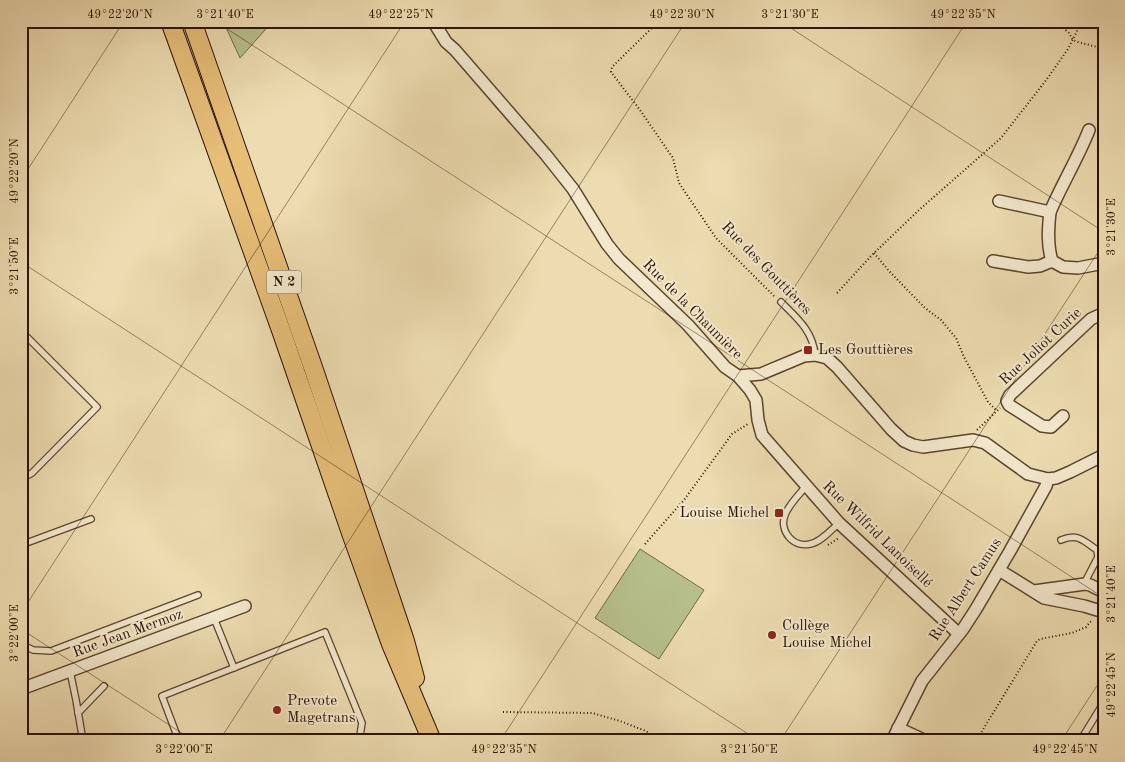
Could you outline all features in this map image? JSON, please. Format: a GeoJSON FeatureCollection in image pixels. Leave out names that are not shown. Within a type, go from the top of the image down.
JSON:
{"type":"FeatureCollection","features":[{"type":"Feature","properties":{"kind":"highway","name":"N 2"},"geometry":{"type":"LineString","coordinates":[[192,21],[314,370],[405,641],[430,735]]}},
{"type":"Feature","properties":{"kind":"highway","name":"N 2"},"geometry":{"type":"LineString","coordinates":[[171,23],[387,635],[430,735]]}},
{"type":"Feature","properties":{"kind":"street","name":"Rue de la Chaumière"},"geometry":{"type":"LineString","coordinates":[[433,21],[446,42],[546,155],[573,189],[607,244],[619,259],[688,325],[725,367],[738,376],[761,374],[804,356],[815,355]]}},
{"type":"Feature","properties":{"kind":"street","name":"Rue de la Chaumière"},"geometry":{"type":"LineString","coordinates":[[439,21],[451,39],[455,50]]}},
{"type":"Feature","properties":{"kind":"street"},"geometry":{"type":"LineString","coordinates":[[1089,130],[1050,212],[1048,251],[1052,261],[1063,267],[1078,268],[1104,263]]}},
{"type":"Feature","properties":{"kind":"street"},"geometry":{"type":"LineString","coordinates":[[999,201],[1050,212]]}},
{"type":"Feature","properties":{"kind":"street"},"geometry":{"type":"LineString","coordinates":[[993,261],[1028,267],[1040,266],[1052,261]]}},
{"type":"Feature","properties":{"kind":"street","name":"Rue Joliot Curie"},"geometry":{"type":"LineString","coordinates":[[1063,416],[1051,427],[1042,426],[1009,405],[1007,401],[1010,395],[1091,319],[1104,312]]}},
{"type":"Feature","properties":{"kind":"street"},"geometry":{"type":"LineString","coordinates":[[815,355],[827,358],[837,367],[892,429],[913,445],[923,447],[973,440],[985,443],[1028,474],[1048,479],[1056,478],[1104,455]]}},
{"type":"Feature","properties":{"kind":"street"},"geometry":{"type":"LineString","coordinates":[[756,400],[761,374]]}},
{"type":"Feature","properties":{"kind":"street","name":"Rue Wilfrid Lanoisellé"},"geometry":{"type":"LineString","coordinates":[[738,376],[756,400],[762,435],[839,523],[959,634]]}},
{"type":"Feature","properties":{"kind":"street","name":"Rue Albert Camus"},"geometry":{"type":"LineString","coordinates":[[892,741],[922,681],[976,609],[1046,486],[1048,479]]}},
{"type":"Feature","properties":{"kind":"street"},"geometry":{"type":"LineString","coordinates":[[999,570],[1044,598],[1100,611]]}},
{"type":"Feature","properties":{"kind":"street"},"geometry":{"type":"LineString","coordinates":[[1081,584],[1084,606]]}},
{"type":"Feature","properties":{"kind":"street"},"geometry":{"type":"LineString","coordinates":[[1034,591],[1090,584],[1104,592]]}},
{"type":"Feature","properties":{"kind":"street","name":"Rue Jean Mermoz"},"geometry":{"type":"LineString","coordinates":[[21,689],[245,606]]}},
{"type":"Feature","properties":{"kind":"street"},"geometry":{"type":"LineString","coordinates":[[898,728],[926,741]]}},
{"type":"Feature","properties":{"kind":"lane","name":"Rue des Gouttières"},"geometry":{"type":"LineString","coordinates":[[781,302],[802,322],[810,334],[815,355]]}},
{"type":"Feature","properties":{"kind":"lane"},"geometry":{"type":"LineString","coordinates":[[21,331],[97,407],[32,473],[21,479]]}},
{"type":"Feature","properties":{"kind":"lane"},"geometry":{"type":"LineString","coordinates":[[806,486],[785,514],[783,524],[790,539],[795,543],[810,544],[819,540],[839,523]]}},
{"type":"Feature","properties":{"kind":"lane"},"geometry":{"type":"LineString","coordinates":[[21,545],[90,519]]}},
{"type":"Feature","properties":{"kind":"lane"},"geometry":{"type":"LineString","coordinates":[[1061,540],[1070,537],[1078,538],[1097,550],[1098,557],[1086,580],[1081,584]]}},
{"type":"Feature","properties":{"kind":"lane"},"geometry":{"type":"LineString","coordinates":[[21,644],[33,650],[51,651],[198,596]]}},
{"type":"Feature","properties":{"kind":"lane"},"geometry":{"type":"LineString","coordinates":[[214,618],[234,668]]}},
{"type":"Feature","properties":{"kind":"lane"},"geometry":{"type":"LineString","coordinates":[[180,741],[162,696],[325,632],[362,722],[360,735],[355,741]]}},
{"type":"Feature","properties":{"kind":"lane"},"geometry":{"type":"LineString","coordinates":[[70,671],[83,741]]}},
{"type":"Feature","properties":{"kind":"lane"},"geometry":{"type":"LineString","coordinates":[[78,713],[104,686]]}},
{"type":"Feature","properties":{"kind":"lane"},"geometry":{"type":"LineString","coordinates":[[1080,741],[1104,702]]}},
{"type":"Feature","properties":{"kind":"path","name":"Rue des Gouttières"},"geometry":{"type":"LineString","coordinates":[[659,21],[610,72],[640,110],[673,158],[679,183],[716,238],[781,302]]}},
{"type":"Feature","properties":{"kind":"path"},"geometry":{"type":"LineString","coordinates":[[1055,21],[1069,33],[1073,40],[1097,47],[1104,46]]}},
{"type":"Feature","properties":{"kind":"path"},"geometry":{"type":"LineString","coordinates":[[837,293],[874,253],[1001,138],[1048,79],[1073,40],[1082,21]]}},
{"type":"Feature","properties":{"kind":"path"},"geometry":{"type":"LineString","coordinates":[[874,253],[889,271],[925,308],[941,320],[956,338],[984,395],[997,411]]}},
{"type":"Feature","properties":{"kind":"path"},"geometry":{"type":"LineString","coordinates":[[973,440],[977,429],[1007,401]]}},
{"type":"Feature","properties":{"kind":"path"},"geometry":{"type":"LineString","coordinates":[[645,544],[684,500],[732,434],[758,416]]}},
{"type":"Feature","properties":{"kind":"path"},"geometry":{"type":"LineString","coordinates":[[976,741],[1037,641],[1040,638],[1072,633],[1086,627],[1100,611]]}},
{"type":"Feature","properties":{"kind":"path"},"geometry":{"type":"LineString","coordinates":[[503,712],[592,713],[646,731],[660,741]]}},
{"type":"Feature","properties":{"kind":"green space"},"geometry":{"type":"Polygon","coordinates":[[[223,21],[273,21],[240,58],[223,21]]]}},
{"type":"Feature","properties":{"kind":"green space"},"geometry":{"type":"Polygon","coordinates":[[[640,549],[704,590],[659,659],[595,618],[640,549]]]}},
{"type":"Feature","properties":{"kind":"place","name":"Les Gouttières"},"geometry":{"type":"Point","coordinates":[808,350]}},
{"type":"Feature","properties":{"kind":"place","name":"Louise Michel"},"geometry":{"type":"Point","coordinates":[779,513]}},
{"type":"Feature","properties":{"kind":"place","name":"Collège Louise Michel"},"geometry":{"type":"Point","coordinates":[772,635]}},
{"type":"Feature","properties":{"kind":"place","name":"Prevote Magetrans"},"geometry":{"type":"Point","coordinates":[277,710]}}]}
